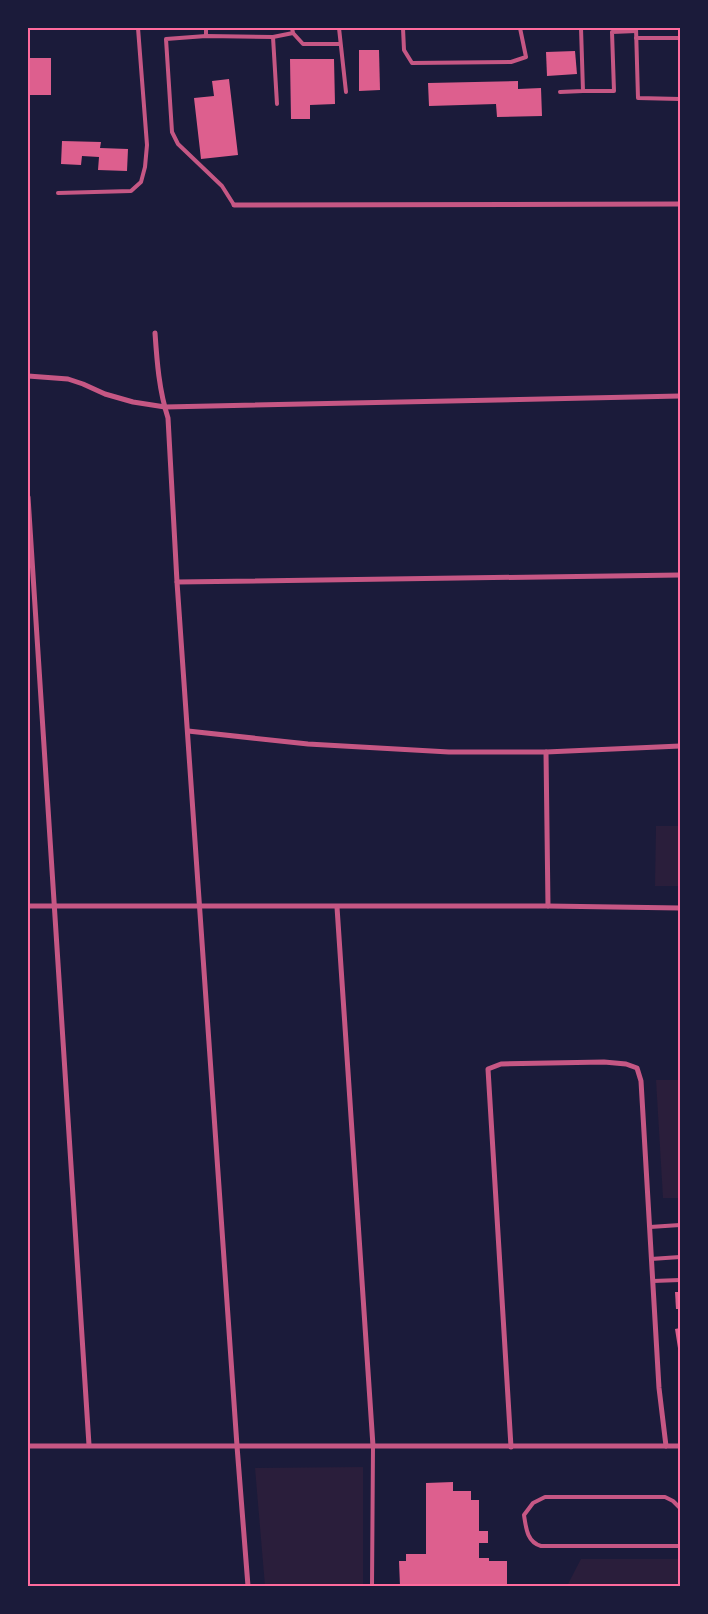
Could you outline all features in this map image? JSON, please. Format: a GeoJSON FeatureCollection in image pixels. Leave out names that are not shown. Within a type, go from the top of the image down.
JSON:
{"type":"FeatureCollection","features":[{"type":"Feature","properties":{"kind":"street"},"geometry":{"type":"LineString","coordinates":[[234,205],[680,204]]}},
{"type":"Feature","properties":{"kind":"street"},"geometry":{"type":"LineString","coordinates":[[155,333],[158,372],[168,418],[177,582],[248,1586]]}},
{"type":"Feature","properties":{"kind":"street"},"geometry":{"type":"LineString","coordinates":[[28,376],[68,379],[105,394],[133,402],[165,407],[680,396]]}},
{"type":"Feature","properties":{"kind":"street"},"geometry":{"type":"LineString","coordinates":[[28,497],[89,1445]]}},
{"type":"Feature","properties":{"kind":"street"},"geometry":{"type":"LineString","coordinates":[[177,582],[680,575]]}},
{"type":"Feature","properties":{"kind":"street"},"geometry":{"type":"LineString","coordinates":[[188,731],[308,744],[449,752],[546,752],[680,746]]}},
{"type":"Feature","properties":{"kind":"street"},"geometry":{"type":"LineString","coordinates":[[546,752],[548,906]]}},
{"type":"Feature","properties":{"kind":"street"},"geometry":{"type":"LineString","coordinates":[[28,906],[548,906],[680,908]]}},
{"type":"Feature","properties":{"kind":"street"},"geometry":{"type":"LineString","coordinates":[[337,907],[374,1446]]}},
{"type":"Feature","properties":{"kind":"street"},"geometry":{"type":"LineString","coordinates":[[511,1447],[488,1069],[501,1064],[604,1062],[626,1064],[637,1068],[641,1081],[659,1388],[666,1446]]}},
{"type":"Feature","properties":{"kind":"street"},"geometry":{"type":"LineString","coordinates":[[28,1446],[680,1446]]}},
{"type":"Feature","properties":{"kind":"lane"},"geometry":{"type":"LineString","coordinates":[[58,193],[131,191],[140,182],[145,167],[147,145],[138,28]]}},
{"type":"Feature","properties":{"kind":"lane"},"geometry":{"type":"LineString","coordinates":[[206,28],[206,36]]}},
{"type":"Feature","properties":{"kind":"lane"},"geometry":{"type":"LineString","coordinates":[[292,28],[293,33],[303,44],[340,44]]}},
{"type":"Feature","properties":{"kind":"lane"},"geometry":{"type":"LineString","coordinates":[[339,28],[346,92]]}},
{"type":"Feature","properties":{"kind":"lane"},"geometry":{"type":"LineString","coordinates":[[403,28],[404,50],[412,63],[511,62],[526,57],[520,28]]}},
{"type":"Feature","properties":{"kind":"lane"},"geometry":{"type":"LineString","coordinates":[[581,28],[583,91]]}},
{"type":"Feature","properties":{"kind":"lane"},"geometry":{"type":"LineString","coordinates":[[560,92],[614,91],[612,32],[636,29],[638,98],[680,99]]}},
{"type":"Feature","properties":{"kind":"lane"},"geometry":{"type":"LineString","coordinates":[[234,205],[222,186],[178,144],[172,132],[166,39],[206,36],[273,37],[293,33]]}},
{"type":"Feature","properties":{"kind":"lane"},"geometry":{"type":"LineString","coordinates":[[273,37],[277,104]]}},
{"type":"Feature","properties":{"kind":"lane"},"geometry":{"type":"LineString","coordinates":[[636,38],[680,38]]}},
{"type":"Feature","properties":{"kind":"lane"},"geometry":{"type":"LineString","coordinates":[[650,1227],[680,1225]]}},
{"type":"Feature","properties":{"kind":"lane"},"geometry":{"type":"LineString","coordinates":[[652,1259],[680,1257]]}},
{"type":"Feature","properties":{"kind":"lane"},"geometry":{"type":"LineString","coordinates":[[653,1281],[680,1280]]}},
{"type":"Feature","properties":{"kind":"lane"},"geometry":{"type":"LineString","coordinates":[[372,1586],[374,1446]]}},
{"type":"Feature","properties":{"kind":"lane"},"geometry":{"type":"LineString","coordinates":[[680,1508],[673,1500],[665,1497],[545,1497],[532,1503],[524,1515],[527,1535],[536,1544],[541,1546],[680,1546]]}},
{"type":"Feature","properties":{"kind":"shaded area"},"geometry":{"type":"Polygon","coordinates":[[[656,826],[680,826],[680,886],[655,886],[656,826]]]}},
{"type":"Feature","properties":{"kind":"shaded area"},"geometry":{"type":"Polygon","coordinates":[[[656,1080],[680,1080],[680,1198],[663,1198],[656,1080]]]}},
{"type":"Feature","properties":{"kind":"shaded area"},"geometry":{"type":"Polygon","coordinates":[[[363,1467],[363,1586],[265,1586],[255,1468],[363,1467]]]}},
{"type":"Feature","properties":{"kind":"shaded area"},"geometry":{"type":"Polygon","coordinates":[[[581,1559],[680,1559],[680,1586],[572,1586],[568,1584],[581,1559]]]}},
{"type":"Feature","properties":{"kind":"building"},"geometry":{"type":"Polygon","coordinates":[[[359,50],[379,50],[380,90],[359,91],[359,50]]]}},
{"type":"Feature","properties":{"kind":"building"},"geometry":{"type":"Polygon","coordinates":[[[575,51],[577,74],[547,76],[546,52],[575,51]]]}},
{"type":"Feature","properties":{"kind":"building"},"geometry":{"type":"Polygon","coordinates":[[[28,58],[51,58],[51,95],[28,95],[28,58]]]}},
{"type":"Feature","properties":{"kind":"building"},"geometry":{"type":"Polygon","coordinates":[[[290,59],[334,59],[335,104],[310,105],[310,119],[291,119],[290,59]]]}},
{"type":"Feature","properties":{"kind":"building"},"geometry":{"type":"Polygon","coordinates":[[[229,79],[238,155],[201,159],[194,98],[214,96],[212,81],[229,79]]]}},
{"type":"Feature","properties":{"kind":"building"},"geometry":{"type":"Polygon","coordinates":[[[518,81],[518,89],[541,88],[542,116],[497,117],[496,104],[429,106],[428,83],[518,81]]]}},
{"type":"Feature","properties":{"kind":"building"},"geometry":{"type":"Polygon","coordinates":[[[62,141],[101,142],[100,148],[128,149],[127,171],[98,170],[99,157],[82,156],[81,165],[61,164],[62,141]]]}},
{"type":"Feature","properties":{"kind":"building"},"geometry":{"type":"Polygon","coordinates":[[[675,1292],[680,1292],[680,1309],[676,1309],[675,1292]]]}},
{"type":"Feature","properties":{"kind":"building"},"geometry":{"type":"Polygon","coordinates":[[[680,1328],[680,1348],[678,1348],[675,1329],[680,1328]]]}},
{"type":"Feature","properties":{"kind":"building"},"geometry":{"type":"Polygon","coordinates":[[[453,1482],[453,1491],[471,1491],[471,1500],[479,1500],[479,1531],[488,1531],[488,1543],[479,1543],[479,1558],[489,1558],[489,1561],[507,1561],[507,1586],[400,1586],[399,1561],[406,1561],[406,1554],[426,1554],[426,1483],[453,1482]]]}}]}
